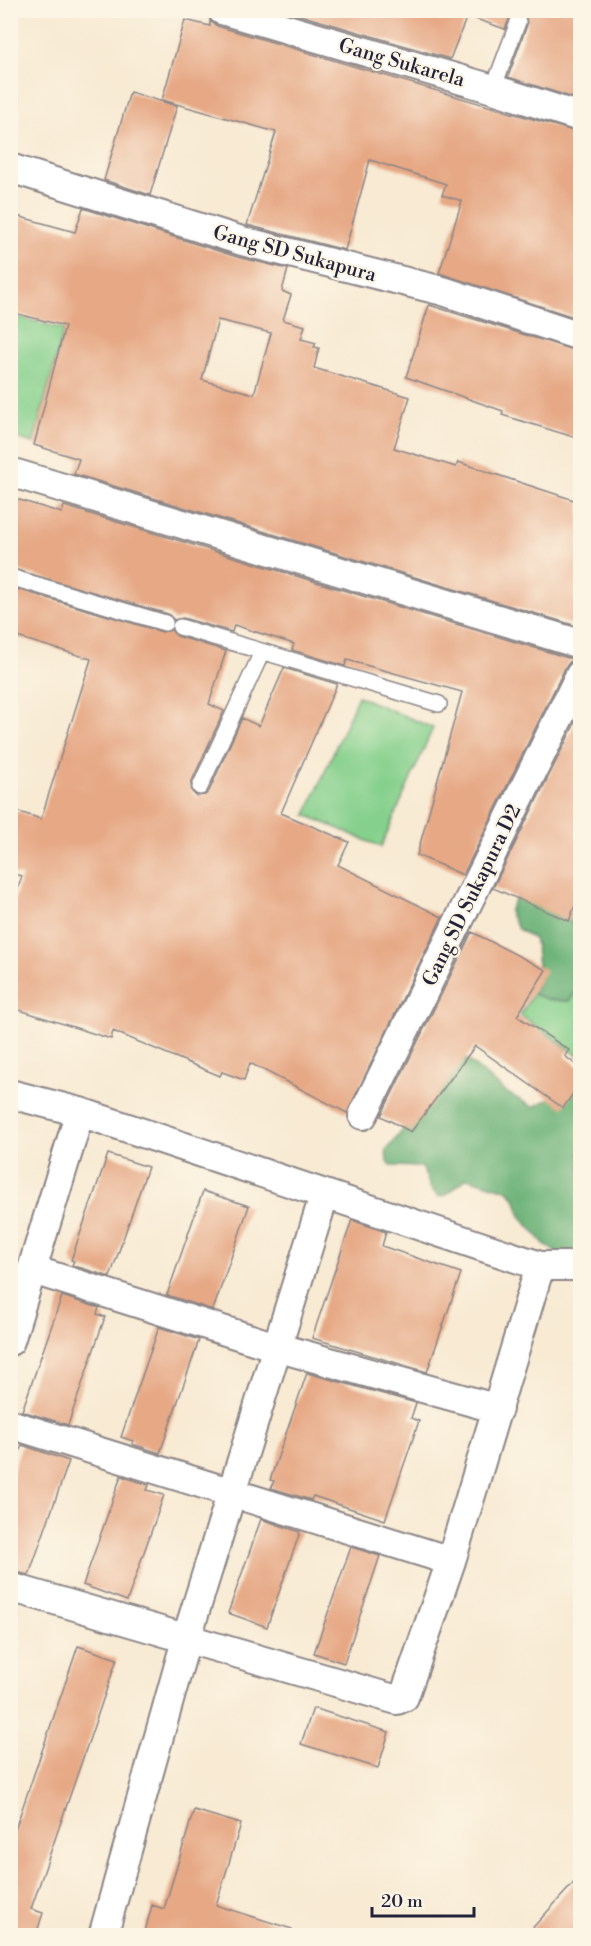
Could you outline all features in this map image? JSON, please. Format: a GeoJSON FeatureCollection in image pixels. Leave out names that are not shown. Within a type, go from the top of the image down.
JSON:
{"type":"FeatureCollection","features":[{"type":"Feature","properties":{"kind":"street","name":"Gang Sukarela"},"geometry":{"type":"LineString","coordinates":[[222,10],[493,89],[580,117]]}},
{"type":"Feature","properties":{"kind":"street","name":"Gang SD Sukapura"},"geometry":{"type":"LineString","coordinates":[[10,168],[242,241],[442,291],[580,336]]}},
{"type":"Feature","properties":{"kind":"street"},"geometry":{"type":"LineString","coordinates":[[10,472],[580,644]]}},
{"type":"Feature","properties":{"kind":"street","name":"Gang SD Sukapura D2"},"geometry":{"type":"LineString","coordinates":[[363,1115],[580,675]]}},
{"type":"Feature","properties":{"kind":"street"},"geometry":{"type":"LineString","coordinates":[[10,1094],[80,1112],[324,1196],[540,1266],[580,1266]]}},
{"type":"Feature","properties":{"kind":"street"},"geometry":{"type":"LineString","coordinates":[[10,1341],[80,1112]]}},
{"type":"Feature","properties":{"kind":"street"},"geometry":{"type":"LineString","coordinates":[[103,1935],[186,1640],[324,1196]]}},
{"type":"Feature","properties":{"kind":"street"},"geometry":{"type":"LineString","coordinates":[[10,1587],[397,1700],[407,1690],[451,1561],[540,1266]]}},
{"type":"Feature","properties":{"kind":"street"},"geometry":{"type":"LineString","coordinates":[[33,1270],[276,1347],[498,1409]]}},
{"type":"Feature","properties":{"kind":"street"},"geometry":{"type":"LineString","coordinates":[[10,1425],[451,1561]]}},
{"type":"Feature","properties":{"kind":"lane"},"geometry":{"type":"LineString","coordinates":[[493,89],[518,22]]}},
{"type":"Feature","properties":{"kind":"lane"},"geometry":{"type":"LineString","coordinates":[[10,577],[439,704]]}},
{"type":"Feature","properties":{"kind":"lane"},"geometry":{"type":"LineString","coordinates":[[200,786],[262,652]]}},
{"type":"Feature","properties":{"kind":"green space"},"geometry":{"type":"Polygon","coordinates":[[[10,315],[64,329],[33,443],[11,436],[10,315]]]}},
{"type":"Feature","properties":{"kind":"green space"},"geometry":{"type":"Polygon","coordinates":[[[358,696],[433,728],[381,847],[306,815],[358,696]]]}},
{"type":"Feature","properties":{"kind":"green space"},"geometry":{"type":"Polygon","coordinates":[[[519,896],[556,911],[556,917],[570,922],[580,934],[580,987],[569,1001],[550,1000],[533,994],[542,975],[538,966],[534,939],[518,929],[509,912],[515,899],[519,896]]]}},
{"type":"Feature","properties":{"kind":"green space"},"geometry":{"type":"Polygon","coordinates":[[[575,908],[580,908],[580,934],[570,922],[575,908]]]}},
{"type":"Feature","properties":{"kind":"green space"},"geometry":{"type":"Polygon","coordinates":[[[580,987],[580,1057],[520,1015],[533,994],[550,1000],[569,1001],[580,987]]]}},
{"type":"Feature","properties":{"kind":"green space"},"geometry":{"type":"Polygon","coordinates":[[[452,1047],[507,1093],[533,1107],[576,1086],[580,1093],[580,1260],[557,1253],[545,1245],[521,1217],[515,1198],[507,1190],[467,1178],[446,1195],[439,1197],[431,1189],[422,1167],[393,1166],[387,1162],[386,1150],[414,1117],[452,1047]]]}},
{"type":"Feature","properties":{"kind":"building"},"geometry":{"type":"Polygon","coordinates":[[[283,10],[580,10],[580,100],[508,77],[527,25],[526,16],[521,13],[511,15],[505,29],[467,16],[450,59],[283,10]]]}},
{"type":"Feature","properties":{"kind":"building"},"geometry":{"type":"Polygon","coordinates":[[[185,20],[210,26],[210,21],[217,26],[580,133],[580,319],[439,273],[462,201],[442,195],[446,184],[370,160],[345,250],[247,225],[276,132],[162,100],[185,20]]]}},
{"type":"Feature","properties":{"kind":"building"},"geometry":{"type":"Polygon","coordinates":[[[130,92],[177,106],[150,195],[104,180],[130,92]]]}},
{"type":"Feature","properties":{"kind":"building"},"geometry":{"type":"Polygon","coordinates":[[[83,208],[237,257],[288,269],[282,291],[291,295],[283,320],[305,326],[301,339],[316,343],[314,347],[319,348],[314,368],[410,397],[394,448],[456,467],[458,462],[580,502],[580,627],[74,474],[79,459],[34,445],[65,326],[10,312],[10,214],[75,232],[83,208]],[[218,320],[202,380],[254,394],[271,333],[218,320]]]}},
{"type":"Feature","properties":{"kind":"building"},"geometry":{"type":"Polygon","coordinates":[[[429,305],[580,352],[580,439],[502,415],[503,411],[406,377],[429,305]]]}},
{"type":"Feature","properties":{"kind":"building"},"geometry":{"type":"Polygon","coordinates":[[[10,497],[62,513],[64,506],[572,659],[565,668],[463,875],[417,855],[462,692],[347,660],[345,666],[292,650],[294,644],[234,625],[232,632],[183,618],[174,620],[168,614],[10,568],[10,497]]]}},
{"type":"Feature","properties":{"kind":"building"},"geometry":{"type":"Polygon","coordinates":[[[10,587],[162,632],[171,630],[177,636],[226,651],[209,704],[224,711],[191,783],[192,792],[196,796],[205,795],[209,791],[242,718],[259,726],[284,668],[337,684],[281,813],[349,842],[338,865],[442,917],[347,1113],[250,1063],[244,1080],[222,1072],[220,1076],[113,1031],[111,1039],[10,1007],[10,913],[22,876],[10,873],[10,809],[41,819],[91,659],[10,635],[10,587]]]}},
{"type":"Feature","properties":{"kind":"building"},"geometry":{"type":"Polygon","coordinates":[[[580,713],[580,893],[569,921],[493,888],[580,713]]]}},
{"type":"Feature","properties":{"kind":"building"},"geometry":{"type":"Polygon","coordinates":[[[472,932],[546,970],[517,1016],[569,1050],[565,1056],[580,1068],[580,1084],[563,1108],[475,1046],[411,1132],[381,1116],[472,932]]]}},
{"type":"Feature","properties":{"kind":"building"},"geometry":{"type":"Polygon","coordinates":[[[108,1154],[148,1167],[110,1277],[72,1265],[74,1261],[71,1260],[108,1154]]]}},
{"type":"Feature","properties":{"kind":"building"},"geometry":{"type":"Polygon","coordinates":[[[203,1191],[249,1206],[213,1310],[167,1295],[203,1191]]]}},
{"type":"Feature","properties":{"kind":"building"},"geometry":{"type":"Polygon","coordinates":[[[352,1220],[386,1232],[382,1246],[461,1273],[427,1372],[312,1338],[352,1220]]]}},
{"type":"Feature","properties":{"kind":"building"},"geometry":{"type":"Polygon","coordinates":[[[62,1296],[99,1308],[97,1314],[105,1317],[68,1425],[22,1411],[62,1296]]]}},
{"type":"Feature","properties":{"kind":"building"},"geometry":{"type":"Polygon","coordinates":[[[159,1327],[199,1340],[160,1453],[132,1444],[133,1441],[121,1437],[159,1327]]]}},
{"type":"Feature","properties":{"kind":"building"},"geometry":{"type":"Polygon","coordinates":[[[307,1373],[416,1403],[411,1418],[419,1421],[385,1520],[313,1496],[311,1500],[271,1488],[274,1481],[270,1480],[307,1373]]]}},
{"type":"Feature","properties":{"kind":"building"},"geometry":{"type":"Polygon","coordinates":[[[22,1445],[69,1461],[29,1575],[10,1571],[10,1479],[22,1445]]]}},
{"type":"Feature","properties":{"kind":"building"},"geometry":{"type":"Polygon","coordinates":[[[121,1476],[149,1485],[147,1490],[164,1495],[127,1601],[83,1585],[121,1476]]]}},
{"type":"Feature","properties":{"kind":"building"},"geometry":{"type":"Polygon","coordinates":[[[261,1519],[300,1532],[267,1627],[228,1613],[261,1519]]]}},
{"type":"Feature","properties":{"kind":"building"},"geometry":{"type":"Polygon","coordinates":[[[351,1547],[380,1556],[344,1663],[314,1653],[351,1547]]]}},
{"type":"Feature","properties":{"kind":"building"},"geometry":{"type":"Polygon","coordinates":[[[10,1604],[19,1607],[15,1618],[10,1617],[10,1604]]]}},
{"type":"Feature","properties":{"kind":"building"},"geometry":{"type":"Polygon","coordinates":[[[78,1646],[117,1659],[31,1909],[43,1913],[36,1935],[10,1935],[10,1844],[78,1646]]]}},
{"type":"Feature","properties":{"kind":"building"},"geometry":{"type":"Polygon","coordinates":[[[313,1708],[389,1732],[378,1768],[301,1744],[313,1708]]]}},
{"type":"Feature","properties":{"kind":"building"},"geometry":{"type":"Polygon","coordinates":[[[194,1810],[241,1824],[216,1905],[292,1929],[291,1935],[144,1935],[152,1905],[164,1909],[194,1810]]]}},
{"type":"Feature","properties":{"kind":"building"},"geometry":{"type":"Polygon","coordinates":[[[580,1876],[580,1935],[526,1935],[580,1876]]]}}]}
